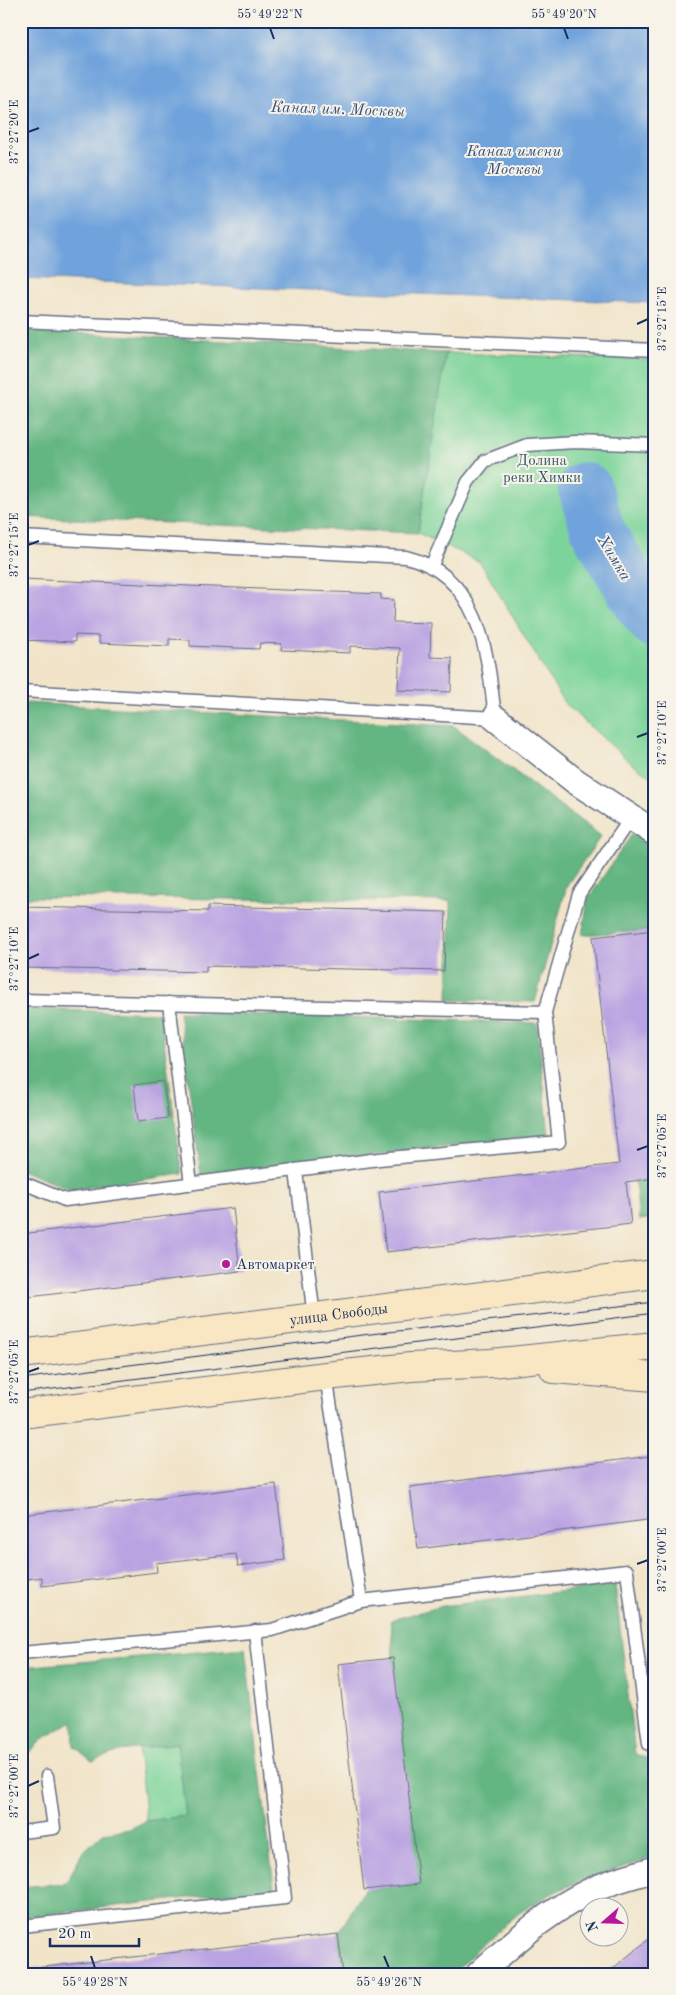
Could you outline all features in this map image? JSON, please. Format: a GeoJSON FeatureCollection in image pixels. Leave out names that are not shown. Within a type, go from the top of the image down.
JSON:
{"type":"FeatureCollection","features":[{"type":"Feature","properties":{"kind":"main road"},"geometry":{"type":"LineString","coordinates":[[579,1283],[655,1261]]}},
{"type":"Feature","properties":{"kind":"main road","name":"улица Свободы"},"geometry":{"type":"LineString","coordinates":[[21,1354],[655,1274]]}},
{"type":"Feature","properties":{"kind":"main road"},"geometry":{"type":"LineString","coordinates":[[21,1414],[326,1376],[410,1367],[491,1363],[655,1346]]}},
{"type":"Feature","properties":{"kind":"main road"},"geometry":{"type":"LineString","coordinates":[[491,1363],[655,1377]]}},
{"type":"Feature","properties":{"kind":"street"},"geometry":{"type":"LineString","coordinates":[[494,718],[575,781],[630,819],[655,833]]}},
{"type":"Feature","properties":{"kind":"street"},"geometry":{"type":"LineString","coordinates":[[479,1974],[520,1937],[567,1904],[606,1884],[655,1870]]}},
{"type":"Feature","properties":{"kind":"lane"},"geometry":{"type":"LineString","coordinates":[[21,321],[655,350]]}},
{"type":"Feature","properties":{"kind":"lane"},"geometry":{"type":"LineString","coordinates":[[431,567],[468,482],[485,461],[527,445],[575,442],[655,446]]}},
{"type":"Feature","properties":{"kind":"lane"},"geometry":{"type":"LineString","coordinates":[[21,538],[406,557],[431,567],[445,576],[467,604],[484,640],[494,718],[21,691]]}},
{"type":"Feature","properties":{"kind":"lane"},"geometry":{"type":"LineString","coordinates":[[21,1182],[66,1200],[380,1159],[559,1142],[545,1012],[579,894],[630,819]]}},
{"type":"Feature","properties":{"kind":"lane"},"geometry":{"type":"LineString","coordinates":[[21,1000],[545,1012]]}},
{"type":"Feature","properties":{"kind":"lane"},"geometry":{"type":"LineString","coordinates":[[169,1003],[191,1184]]}},
{"type":"Feature","properties":{"kind":"lane"},"geometry":{"type":"LineString","coordinates":[[296,1171],[314,1318]]}},
{"type":"Feature","properties":{"kind":"lane"},"geometry":{"type":"LineString","coordinates":[[326,1376],[362,1601]]}},
{"type":"Feature","properties":{"kind":"lane"},"geometry":{"type":"LineString","coordinates":[[21,1653],[272,1630],[362,1601],[627,1571],[649,1744]]}},
{"type":"Feature","properties":{"kind":"lane"},"geometry":{"type":"LineString","coordinates":[[21,1926],[286,1898],[255,1631]]}},
{"type":"Feature","properties":{"kind":"lane"},"geometry":{"type":"LineString","coordinates":[[21,1832],[54,1828],[47,1776]]}},
{"type":"Feature","properties":{"kind":"green space"},"geometry":{"type":"Polygon","coordinates":[[[21,330],[446,353],[418,533],[21,517],[21,330]]]}},
{"type":"Feature","properties":{"kind":"green space","name":"Долина реки Химки"},"geometry":{"type":"Polygon","coordinates":[[[446,353],[655,360],[655,779],[631,763],[565,704],[480,562],[418,533],[446,353]]]}},
{"type":"Feature","properties":{"kind":"green space"},"geometry":{"type":"Polygon","coordinates":[[[26,703],[454,726],[601,836],[567,885],[535,1002],[448,1000],[451,901],[21,897],[21,764],[26,703]]]}},
{"type":"Feature","properties":{"kind":"green space"},"geometry":{"type":"Polygon","coordinates":[[[634,831],[655,848],[655,930],[582,935],[588,899],[634,831]]]}},
{"type":"Feature","properties":{"kind":"green space"},"geometry":{"type":"Polygon","coordinates":[[[21,1009],[160,1013],[182,1174],[70,1190],[21,1170],[21,1009]]]}},
{"type":"Feature","properties":{"kind":"green space"},"geometry":{"type":"Polygon","coordinates":[[[179,1012],[537,1023],[549,1135],[201,1175],[179,1012]]]}},
{"type":"Feature","properties":{"kind":"green space"},"geometry":{"type":"Polygon","coordinates":[[[655,1178],[655,1218],[639,1220],[635,1181],[655,1178]]]}},
{"type":"Feature","properties":{"kind":"green space"},"geometry":{"type":"Polygon","coordinates":[[[615,1585],[635,1754],[651,1760],[655,1758],[655,1857],[590,1878],[542,1899],[507,1923],[452,1974],[343,1974],[338,1934],[364,1890],[418,1884],[393,1658],[391,1620],[443,1606],[615,1585]]]}},
{"type":"Feature","properties":{"kind":"green space"},"geometry":{"type":"Polygon","coordinates":[[[245,1648],[274,1888],[21,1917],[21,1887],[66,1883],[82,1853],[103,1833],[130,1829],[146,1821],[186,1816],[177,1743],[120,1751],[92,1761],[74,1746],[73,1721],[44,1738],[21,1760],[21,1667],[245,1648]]]}},
{"type":"Feature","properties":{"kind":"green space"},"geometry":{"type":"Polygon","coordinates":[[[177,1743],[186,1816],[146,1821],[138,1748],[177,1743]]]}},
{"type":"Feature","properties":{"kind":"water","name":"Канал имени Москвы"},"geometry":{"type":"Polygon","coordinates":[[[21,21],[655,21],[655,303],[21,279],[21,21]]]}},
{"type":"Feature","properties":{"kind":"building"},"geometry":{"type":"Polygon","coordinates":[[[21,579],[381,594],[381,599],[394,600],[393,622],[431,623],[430,657],[452,658],[451,692],[398,690],[400,648],[350,646],[350,653],[281,650],[282,644],[260,643],[259,649],[190,646],[190,640],[169,639],[169,646],[99,643],[99,636],[75,635],[75,642],[21,640],[21,579]]]}},
{"type":"Feature","properties":{"kind":"building"},"geometry":{"type":"Polygon","coordinates":[[[208,906],[446,912],[444,971],[206,966],[206,972],[21,968],[21,907],[208,911],[208,906]]]}},
{"type":"Feature","properties":{"kind":"building"},"geometry":{"type":"Polygon","coordinates":[[[655,930],[655,1178],[626,1182],[631,1224],[386,1252],[379,1192],[619,1164],[593,937],[655,930]]]}},
{"type":"Feature","properties":{"kind":"building"},"geometry":{"type":"Polygon","coordinates":[[[163,1081],[168,1118],[138,1122],[134,1085],[163,1081]]]}},
{"type":"Feature","properties":{"kind":"building"},"geometry":{"type":"Polygon","coordinates":[[[233,1208],[240,1271],[21,1298],[21,1234],[233,1208]]]}},
{"type":"Feature","properties":{"kind":"building"},"geometry":{"type":"Polygon","coordinates":[[[650,1456],[655,1495],[655,1519],[418,1549],[410,1487],[650,1456]]]}},
{"type":"Feature","properties":{"kind":"building"},"geometry":{"type":"Polygon","coordinates":[[[276,1484],[285,1560],[238,1566],[236,1554],[156,1563],[157,1572],[42,1586],[42,1577],[21,1580],[21,1515],[276,1484]]]}},
{"type":"Feature","properties":{"kind":"building"},"geometry":{"type":"Polygon","coordinates":[[[393,1658],[419,1884],[364,1890],[338,1664],[393,1658]]]}},
{"type":"Feature","properties":{"kind":"building"},"geometry":{"type":"Polygon","coordinates":[[[21,1785],[25,1805],[21,1806],[21,1785]]]}},
{"type":"Feature","properties":{"kind":"building"},"geometry":{"type":"Polygon","coordinates":[[[338,1934],[343,1974],[27,1974],[26,1969],[338,1934]]]}},
{"type":"Feature","properties":{"kind":"building"},"geometry":{"type":"Polygon","coordinates":[[[655,1934],[655,1974],[606,1974],[655,1934]]]}},
{"type":"Feature","properties":{"kind":"waterway","name":"Химка"},"geometry":{"type":"LineString","coordinates":[[585,489],[599,533],[642,605],[655,621]]}},
{"type":"Feature","properties":{"kind":"tram line"},"geometry":{"type":"LineString","coordinates":[[21,1379],[362,1335],[655,1302]]}},
{"type":"Feature","properties":{"kind":"tram line"},"geometry":{"type":"LineString","coordinates":[[21,1393],[655,1313]]}},
{"type":"Feature","properties":{"kind":"place","name":"Автомаркет"},"geometry":{"type":"Point","coordinates":[226,1264]}},
{"type":"Feature","properties":{"kind":"water label","name":"Канал им. Москвы"},"geometry":{"type":"Point","coordinates":[338,108]}}]}
